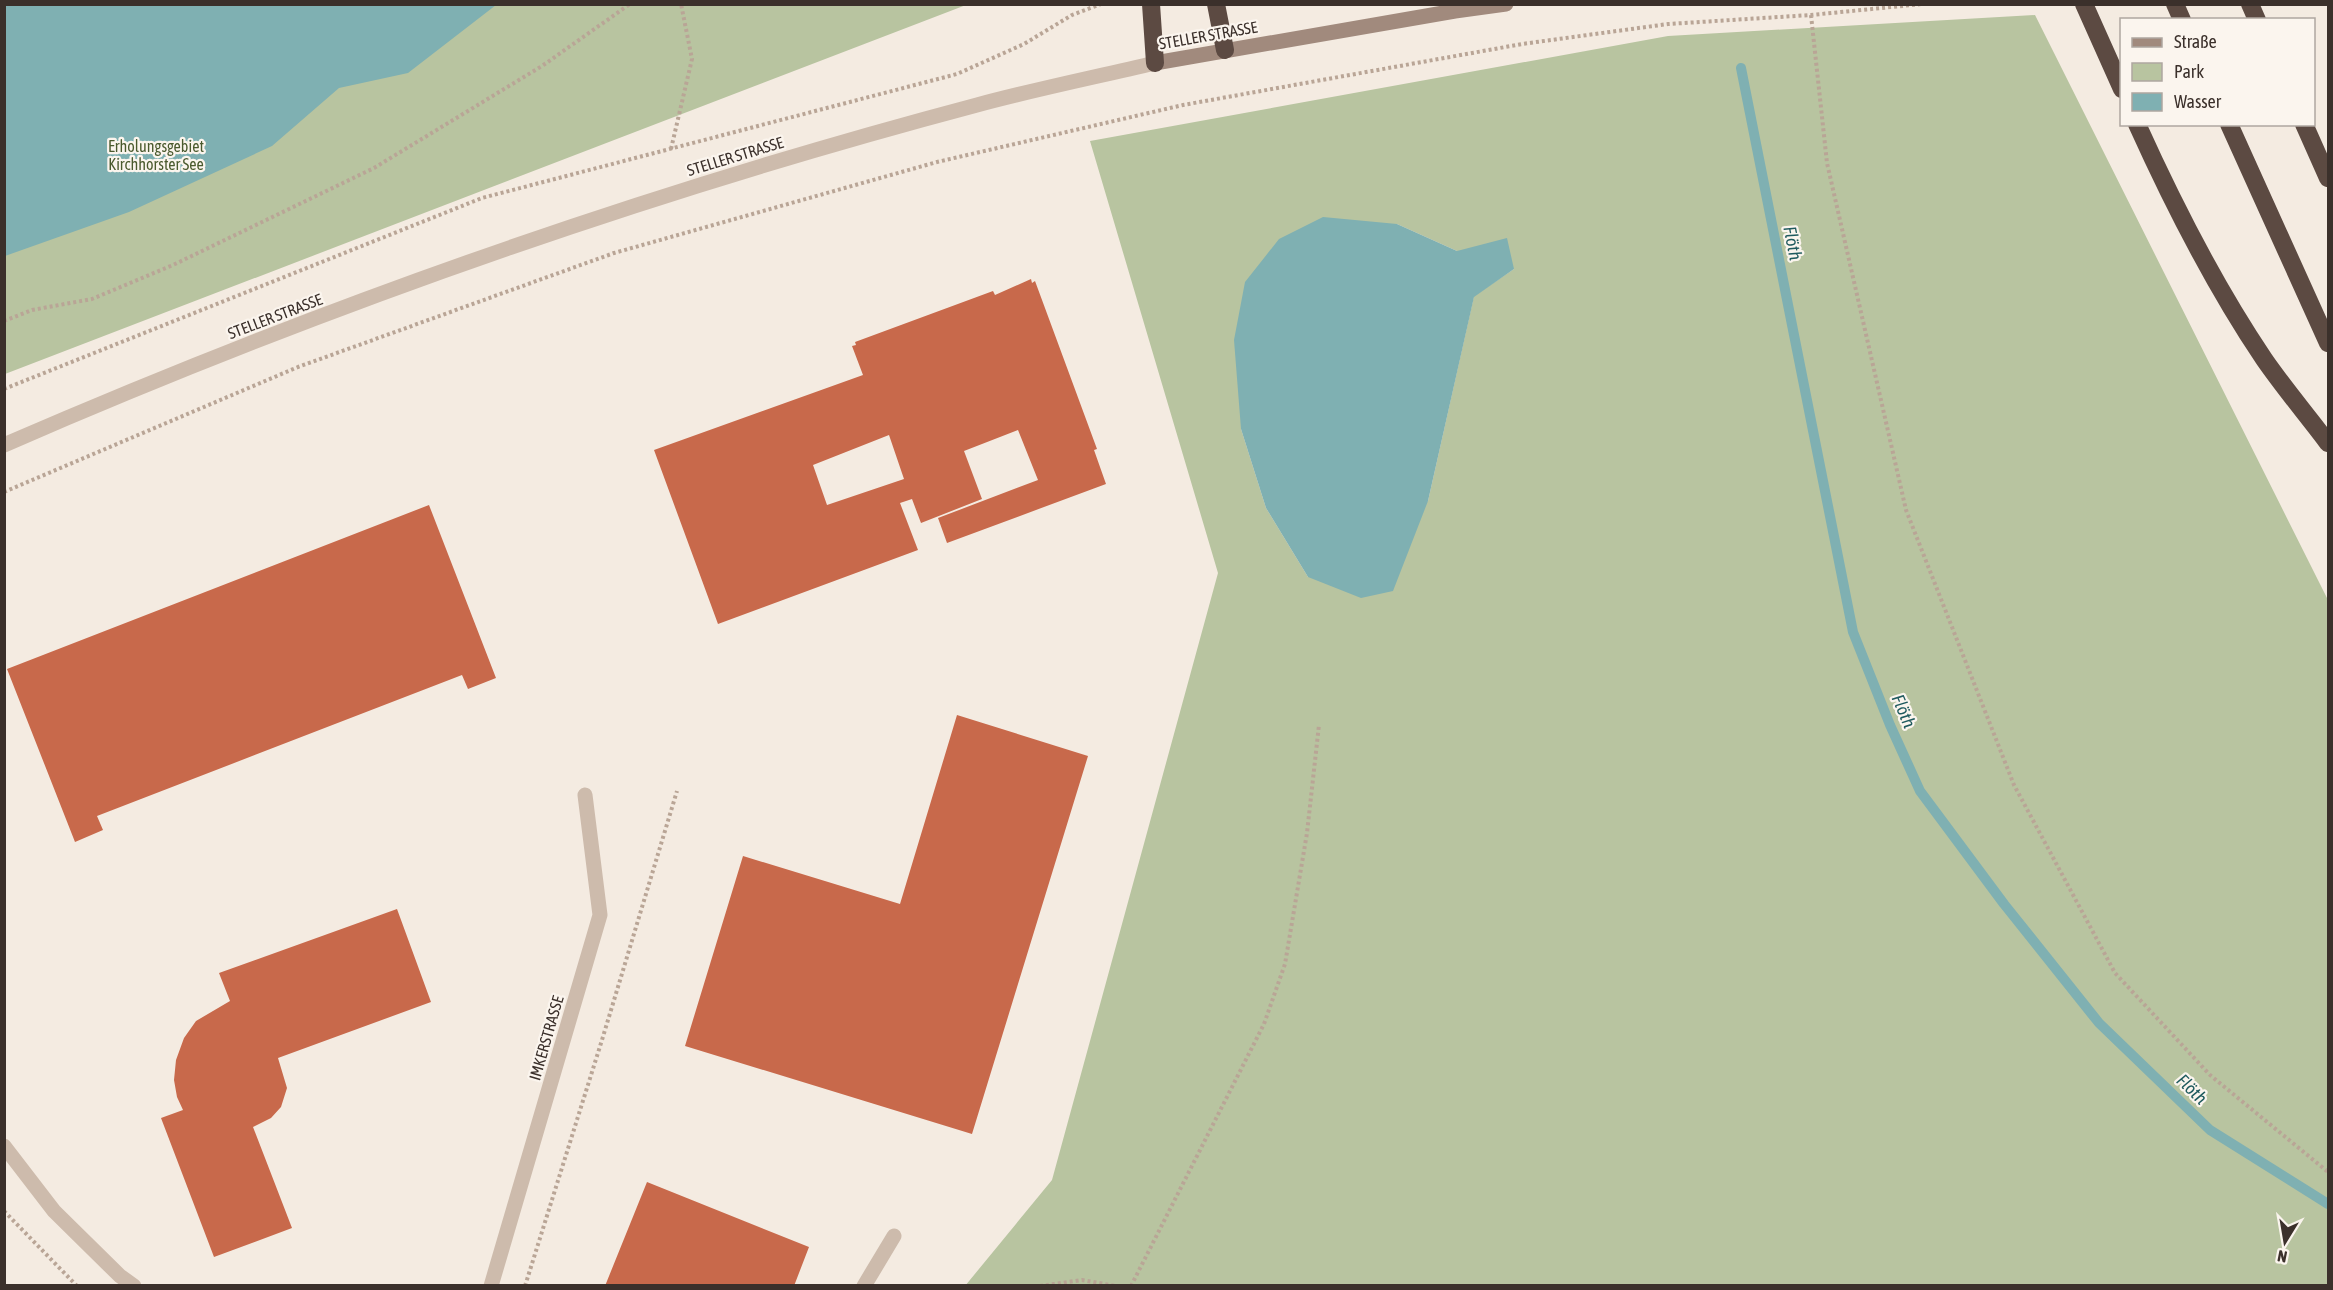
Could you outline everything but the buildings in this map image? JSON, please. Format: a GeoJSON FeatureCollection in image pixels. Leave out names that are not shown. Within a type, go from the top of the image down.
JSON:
{"type":"FeatureCollection","features":[{"type":"Feature","properties":{"kind":"highway"},"geometry":{"type":"LineString","coordinates":[[1151,4],[1155,63]]}},
{"type":"Feature","properties":{"kind":"highway"},"geometry":{"type":"LineString","coordinates":[[1216,4],[1225,50]]}},
{"type":"Feature","properties":{"kind":"highway"},"geometry":{"type":"LineString","coordinates":[[2084,4],[2120,87]]}},
{"type":"Feature","properties":{"kind":"highway"},"geometry":{"type":"LineString","coordinates":[[2175,4],[2181,18]]}},
{"type":"Feature","properties":{"kind":"highway"},"geometry":{"type":"LineString","coordinates":[[2250,4],[2256,18]]}},
{"type":"Feature","properties":{"kind":"highway"},"geometry":{"type":"LineString","coordinates":[[2139,126],[2171,200],[2218,286],[2264,359],[2328,443]]}},
{"type":"Feature","properties":{"kind":"highway"},"geometry":{"type":"LineString","coordinates":[[2230,126],[2328,343]]}},
{"type":"Feature","properties":{"kind":"highway"},"geometry":{"type":"LineString","coordinates":[[2305,126],[2328,178]]}},
{"type":"Feature","properties":{"kind":"main road","name":"STELLER STRASSE"},"geometry":{"type":"LineString","coordinates":[[1155,63],[1506,4]]}},
{"type":"Feature","properties":{"kind":"street","name":"STELLER STRASSE"},"geometry":{"type":"LineString","coordinates":[[4,445],[97,405],[281,332],[646,201],[804,153],[980,104],[1155,63]]}},
{"type":"Feature","properties":{"kind":"street","name":"IMKERSTRASSE"},"geometry":{"type":"LineString","coordinates":[[491,1286],[600,915],[585,795]]}},
{"type":"Feature","properties":{"kind":"street"},"geometry":{"type":"LineString","coordinates":[[4,1146],[54,1211],[120,1276],[134,1286]]}},
{"type":"Feature","properties":{"kind":"street"},"geometry":{"type":"LineString","coordinates":[[864,1286],[894,1236]]}},
{"type":"Feature","properties":{"kind":"path"},"geometry":{"type":"LineString","coordinates":[[4,321],[32,310],[92,299],[173,265],[374,168],[542,66],[630,4]]}},
{"type":"Feature","properties":{"kind":"path"},"geometry":{"type":"LineString","coordinates":[[670,149],[692,59],[681,4]]}},
{"type":"Feature","properties":{"kind":"path"},"geometry":{"type":"LineString","coordinates":[[4,389],[482,198],[957,74],[1024,44],[1072,15],[1101,4]]}},
{"type":"Feature","properties":{"kind":"path"},"geometry":{"type":"LineString","coordinates":[[4,492],[298,367],[614,253],[937,162],[1183,105],[1522,44],[1668,24],[1811,15],[1922,4]]}},
{"type":"Feature","properties":{"kind":"path"},"geometry":{"type":"LineString","coordinates":[[1811,15],[1827,163],[1906,510],[2014,785],[2115,973],[2210,1075],[2328,1172]]}},
{"type":"Feature","properties":{"kind":"path"},"geometry":{"type":"LineString","coordinates":[[1131,1286],[1264,1024],[1285,964],[1307,833],[1319,725]]}},
{"type":"Feature","properties":{"kind":"path"},"geometry":{"type":"LineString","coordinates":[[525,1286],[677,791]]}},
{"type":"Feature","properties":{"kind":"path"},"geometry":{"type":"LineString","coordinates":[[4,1211],[77,1286]]}},
{"type":"Feature","properties":{"kind":"path"},"geometry":{"type":"LineString","coordinates":[[1040,1286],[1082,1280],[1116,1286]]}},
{"type":"Feature","properties":{"kind":"green space","name":"Erholungsgebiet Kirchhorster See"},"geometry":{"type":"Polygon","coordinates":[[[5,5],[966,5],[5,374],[5,5]]]}},
{"type":"Feature","properties":{"kind":"green space"},"geometry":{"type":"Polygon","coordinates":[[[2035,15],[2328,600],[2328,1285],[965,1286],[1052,1180],[1218,573],[1090,141],[1668,36],[2035,15]],[[1397,224],[1241,429],[1266,508],[1308,577],[1428,501],[1474,296],[1514,269],[1457,251],[1397,224]]]}},
{"type":"Feature","properties":{"kind":"water"},"geometry":{"type":"Polygon","coordinates":[[[4,5],[496,5],[408,73],[339,88],[272,146],[129,212],[5,256],[4,5]]]}},
{"type":"Feature","properties":{"kind":"water"},"geometry":{"type":"Polygon","coordinates":[[[1323,217],[1397,224],[1457,251],[1507,238],[1514,269],[1474,297],[1428,501],[1393,591],[1361,598],[1308,577],[1266,508],[1241,429],[1234,340],[1245,282],[1279,239],[1323,217]]]}},
{"type":"Feature","properties":{"kind":"waterway","name":"Flöth"},"geometry":{"type":"LineString","coordinates":[[1741,68],[1853,632],[1890,725],[1920,791],[2004,904],[2099,1023],[2210,1130],[2328,1204]]}}]}
